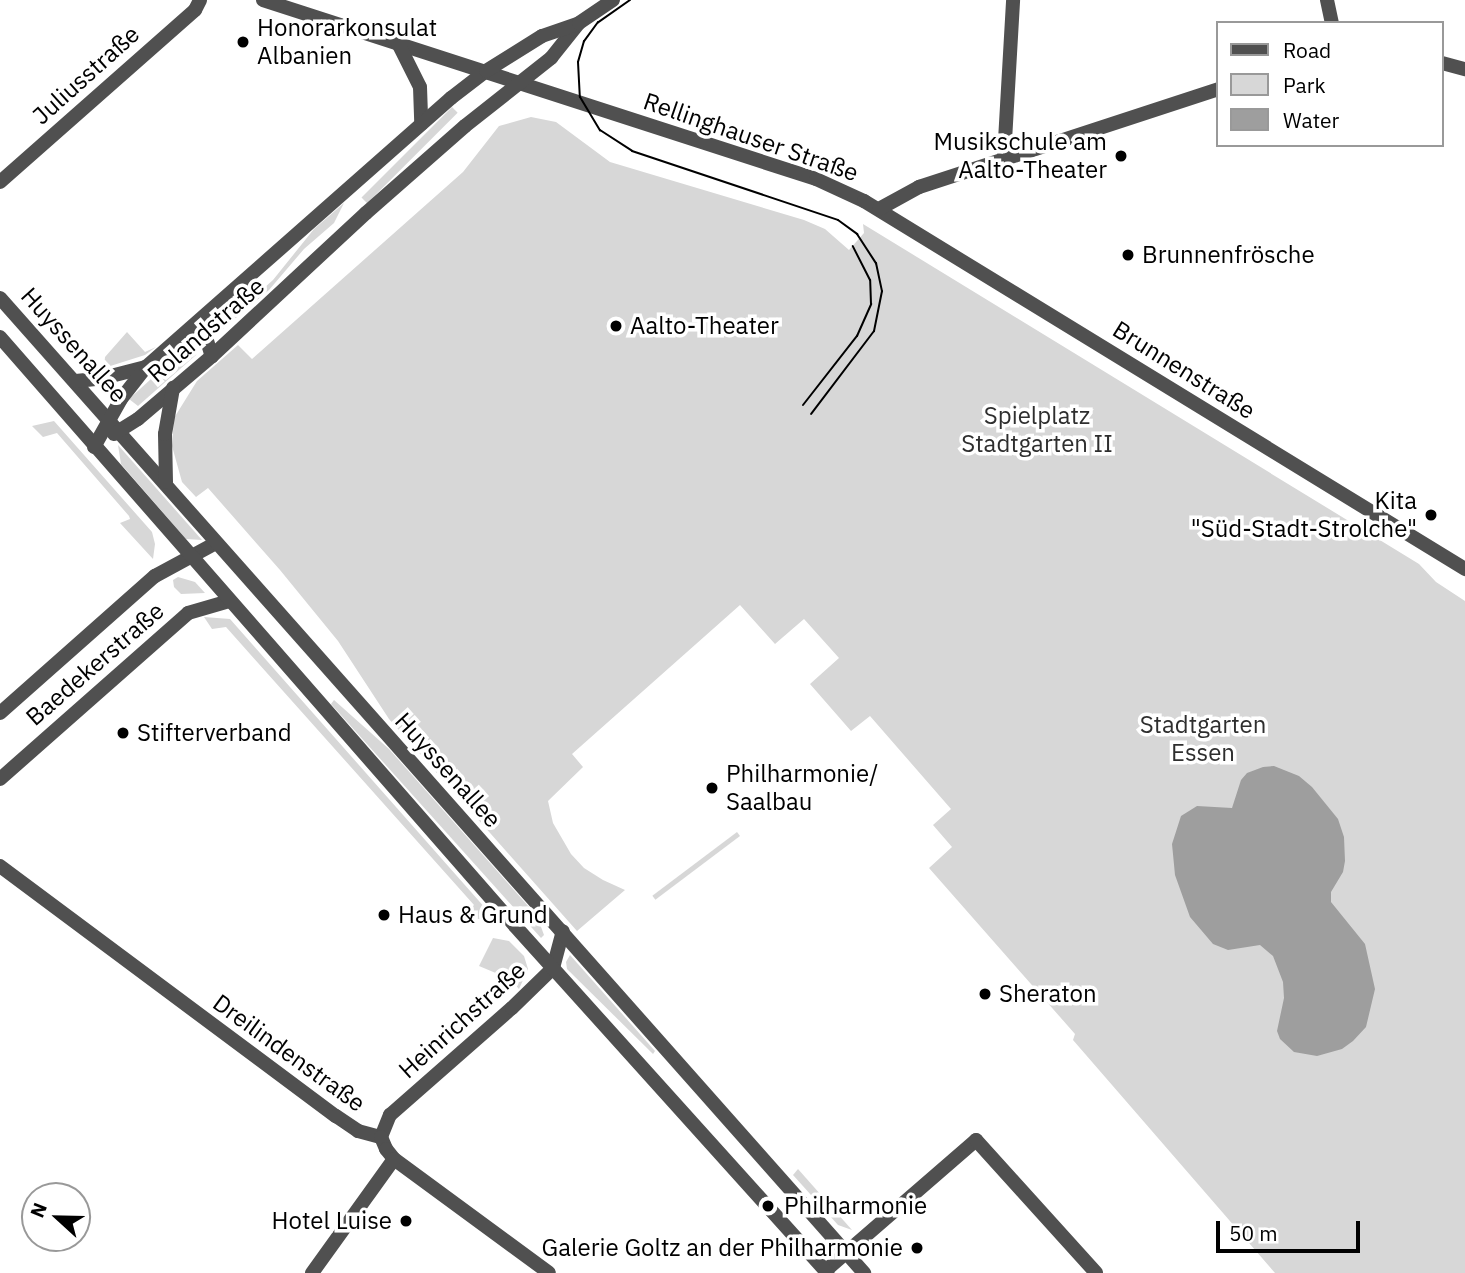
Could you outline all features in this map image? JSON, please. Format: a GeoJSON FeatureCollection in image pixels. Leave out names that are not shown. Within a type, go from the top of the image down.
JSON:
{"type":"FeatureCollection","features":[{"type":"Feature","properties":{"kind":"street","name":"Juliusstraße"},"geometry":{"type":"LineString","coordinates":[[0,182],[195,10],[200,0]]}},
{"type":"Feature","properties":{"kind":"street","name":"Rellinghauser Straße"},"geometry":{"type":"LineString","coordinates":[[263,0],[816,179],[879,209],[919,187],[1004,158],[1033,152],[1216,90]]}},
{"type":"Feature","properties":{"kind":"street"},"geometry":{"type":"LineString","coordinates":[[579,23],[613,0]]}},
{"type":"Feature","properties":{"kind":"street"},"geometry":{"type":"LineString","coordinates":[[1004,158],[1013,0]]}},
{"type":"Feature","properties":{"kind":"street"},"geometry":{"type":"LineString","coordinates":[[1327,0],[1332,21]]}},
{"type":"Feature","properties":{"kind":"street","name":"Rolandstraße"},"geometry":{"type":"LineString","coordinates":[[94,447],[109,418],[146,367],[421,124],[486,71],[542,36],[579,23]]}},
{"type":"Feature","properties":{"kind":"street","name":"Rolandstraße"},"geometry":{"type":"LineString","coordinates":[[94,447],[138,419],[212,356],[465,126],[551,58],[579,23]]}},
{"type":"Feature","properties":{"kind":"street"},"geometry":{"type":"LineString","coordinates":[[398,43],[420,87],[421,124]]}},
{"type":"Feature","properties":{"kind":"street"},"geometry":{"type":"LineString","coordinates":[[1444,64],[1465,69]]}},
{"type":"Feature","properties":{"kind":"street","name":"Brunnenstraße"},"geometry":{"type":"LineString","coordinates":[[879,209],[1465,569]]}},
{"type":"Feature","properties":{"kind":"street","name":"Huyssenallee"},"geometry":{"type":"LineString","coordinates":[[0,298],[564,931],[864,1273]]}},
{"type":"Feature","properties":{"kind":"street"},"geometry":{"type":"LineString","coordinates":[[201,321],[212,356]]}},
{"type":"Feature","properties":{"kind":"street","name":"Huyssenallee"},"geometry":{"type":"LineString","coordinates":[[0,337],[552,968],[826,1272]]}},
{"type":"Feature","properties":{"kind":"street"},"geometry":{"type":"LineString","coordinates":[[76,381],[103,378],[146,367]]}},
{"type":"Feature","properties":{"kind":"street"},"geometry":{"type":"LineString","coordinates":[[166,482],[165,434],[173,388]]}},
{"type":"Feature","properties":{"kind":"street","name":"Baedekerstraße"},"geometry":{"type":"LineString","coordinates":[[0,713],[155,576],[216,543]]}},
{"type":"Feature","properties":{"kind":"street","name":"Baedekerstraße"},"geometry":{"type":"LineString","coordinates":[[0,779],[188,612],[229,601]]}},
{"type":"Feature","properties":{"kind":"street","name":"Dreilindenstraße"},"geometry":{"type":"LineString","coordinates":[[0,866],[336,1116],[358,1131],[381,1137],[394,1159],[549,1273]]}},
{"type":"Feature","properties":{"kind":"street","name":"Heinrichstraße"},"geometry":{"type":"LineString","coordinates":[[381,1137],[390,1115],[512,1008],[552,968],[564,931]]}},
{"type":"Feature","properties":{"kind":"street"},"geometry":{"type":"LineString","coordinates":[[826,1272],[976,1140],[1096,1273]]}},
{"type":"Feature","properties":{"kind":"street"},"geometry":{"type":"LineString","coordinates":[[312,1273],[394,1159]]}},
{"type":"Feature","properties":{"kind":"green space"},"geometry":{"type":"Polygon","coordinates":[[[452,107],[458,113],[367,203],[361,198],[452,107]]]}},
{"type":"Feature","properties":{"kind":"green space","name":"Stadtgarten Essen"},"geometry":{"type":"Polygon","coordinates":[[[531,117],[556,122],[610,162],[804,220],[825,229],[849,250],[864,233],[863,224],[1419,564],[1436,582],[1465,601],[1465,1273],[1275,1273],[1073,1040],[1075,1034],[929,868],[952,847],[933,825],[951,809],[870,716],[851,731],[810,684],[839,658],[804,619],[775,644],[740,605],[572,754],[583,767],[548,801],[553,823],[571,854],[584,868],[625,890],[577,931],[389,719],[338,641],[208,488],[196,497],[182,482],[172,446],[174,418],[197,381],[238,345],[252,359],[463,172],[499,126],[531,117]]]}},
{"type":"Feature","properties":{"kind":"green space"},"geometry":{"type":"Polygon","coordinates":[[[344,203],[334,223],[304,249],[269,290],[223,329],[227,321],[273,280],[314,229],[344,203]]]}},
{"type":"Feature","properties":{"kind":"green space"},"geometry":{"type":"Polygon","coordinates":[[[127,332],[145,352],[156,347],[145,355],[104,368],[105,357],[127,332]]]}},
{"type":"Feature","properties":{"kind":"green space"},"geometry":{"type":"Polygon","coordinates":[[[195,339],[199,339],[196,355],[138,406],[129,399],[195,339]]]}},
{"type":"Feature","properties":{"kind":"green space"},"geometry":{"type":"Polygon","coordinates":[[[54,421],[152,532],[155,544],[153,559],[120,523],[130,519],[129,516],[57,433],[43,437],[32,426],[54,421]]]}},
{"type":"Feature","properties":{"kind":"green space"},"geometry":{"type":"Polygon","coordinates":[[[118,445],[202,540],[186,539],[121,464],[118,445]]]}},
{"type":"Feature","properties":{"kind":"green space"},"geometry":{"type":"Polygon","coordinates":[[[178,577],[195,582],[205,593],[181,594],[174,587],[173,580],[178,577]]]}},
{"type":"Feature","properties":{"kind":"green space"},"geometry":{"type":"Polygon","coordinates":[[[204,617],[230,619],[494,918],[477,919],[465,914],[474,905],[226,627],[212,629],[204,617]]]}},
{"type":"Feature","properties":{"kind":"green space"},"geometry":{"type":"Polygon","coordinates":[[[334,700],[389,749],[537,916],[544,935],[541,938],[331,704],[334,700]]]}},
{"type":"Feature","properties":{"kind":"green space"},"geometry":{"type":"Polygon","coordinates":[[[737,832],[740,836],[655,900],[652,896],[737,832]]]}},
{"type":"Feature","properties":{"kind":"green space"},"geometry":{"type":"Polygon","coordinates":[[[493,938],[509,941],[524,956],[528,969],[519,989],[510,979],[479,966],[493,938]]]}},
{"type":"Feature","properties":{"kind":"green space"},"geometry":{"type":"Polygon","coordinates":[[[570,955],[655,1051],[653,1054],[567,969],[566,962],[570,955]]]}},
{"type":"Feature","properties":{"kind":"green space"},"geometry":{"type":"Polygon","coordinates":[[[798,1169],[852,1230],[838,1225],[793,1175],[798,1169]]]}},
{"type":"Feature","properties":{"kind":"water"},"geometry":{"type":"Polygon","coordinates":[[[1274,766],[1299,776],[1312,787],[1338,819],[1344,837],[1345,861],[1343,872],[1331,892],[1331,902],[1365,944],[1375,989],[1366,1027],[1342,1049],[1317,1056],[1294,1052],[1280,1039],[1277,1031],[1284,998],[1283,982],[1273,956],[1260,945],[1228,950],[1213,944],[1190,917],[1175,875],[1172,844],[1181,816],[1197,806],[1232,808],[1241,780],[1247,773],[1274,766]]]}},
{"type":"Feature","properties":{"kind":"tram line"},"geometry":{"type":"LineString","coordinates":[[630,0],[598,22],[584,41],[578,62],[580,97],[600,130],[632,151],[838,220],[857,234],[876,263],[882,291],[874,331],[811,414]]}},
{"type":"Feature","properties":{"kind":"tram line"},"geometry":{"type":"LineString","coordinates":[[803,405],[857,336],[871,304],[870,280],[853,246]]}},
{"type":"Feature","properties":{"kind":"place","name":"Honorarkonsulat Albanien"},"geometry":{"type":"Point","coordinates":[243,42]}},
{"type":"Feature","properties":{"kind":"place","name":"Musikschule am Aalto-Theater"},"geometry":{"type":"Point","coordinates":[1121,156]}},
{"type":"Feature","properties":{"kind":"place","name":"Brunnenfrösche"},"geometry":{"type":"Point","coordinates":[1128,255]}},
{"type":"Feature","properties":{"kind":"place","name":"Aalto-Theater"},"geometry":{"type":"Point","coordinates":[616,326]}},
{"type":"Feature","properties":{"kind":"place","name":"Kita \"Süd-Stadt-Strolche\""},"geometry":{"type":"Point","coordinates":[1431,515]}},
{"type":"Feature","properties":{"kind":"place","name":"Stifterverband"},"geometry":{"type":"Point","coordinates":[123,733]}},
{"type":"Feature","properties":{"kind":"place","name":"Philharmonie/ Saalbau"},"geometry":{"type":"Point","coordinates":[712,788]}},
{"type":"Feature","properties":{"kind":"place","name":"Haus & Grund"},"geometry":{"type":"Point","coordinates":[384,915]}},
{"type":"Feature","properties":{"kind":"place","name":"Sheraton"},"geometry":{"type":"Point","coordinates":[985,994]}},
{"type":"Feature","properties":{"kind":"place","name":"Philharmonie"},"geometry":{"type":"Point","coordinates":[768,1206]}},
{"type":"Feature","properties":{"kind":"place","name":"Hotel Luise"},"geometry":{"type":"Point","coordinates":[406,1221]}},
{"type":"Feature","properties":{"kind":"place","name":"Galerie Goltz an der Philharmonie"},"geometry":{"type":"Point","coordinates":[917,1248]}},
{"type":"Feature","properties":{"kind":"park label","name":"Spielplatz Stadtgarten II"},"geometry":{"type":"Point","coordinates":[1037,430]}}]}
